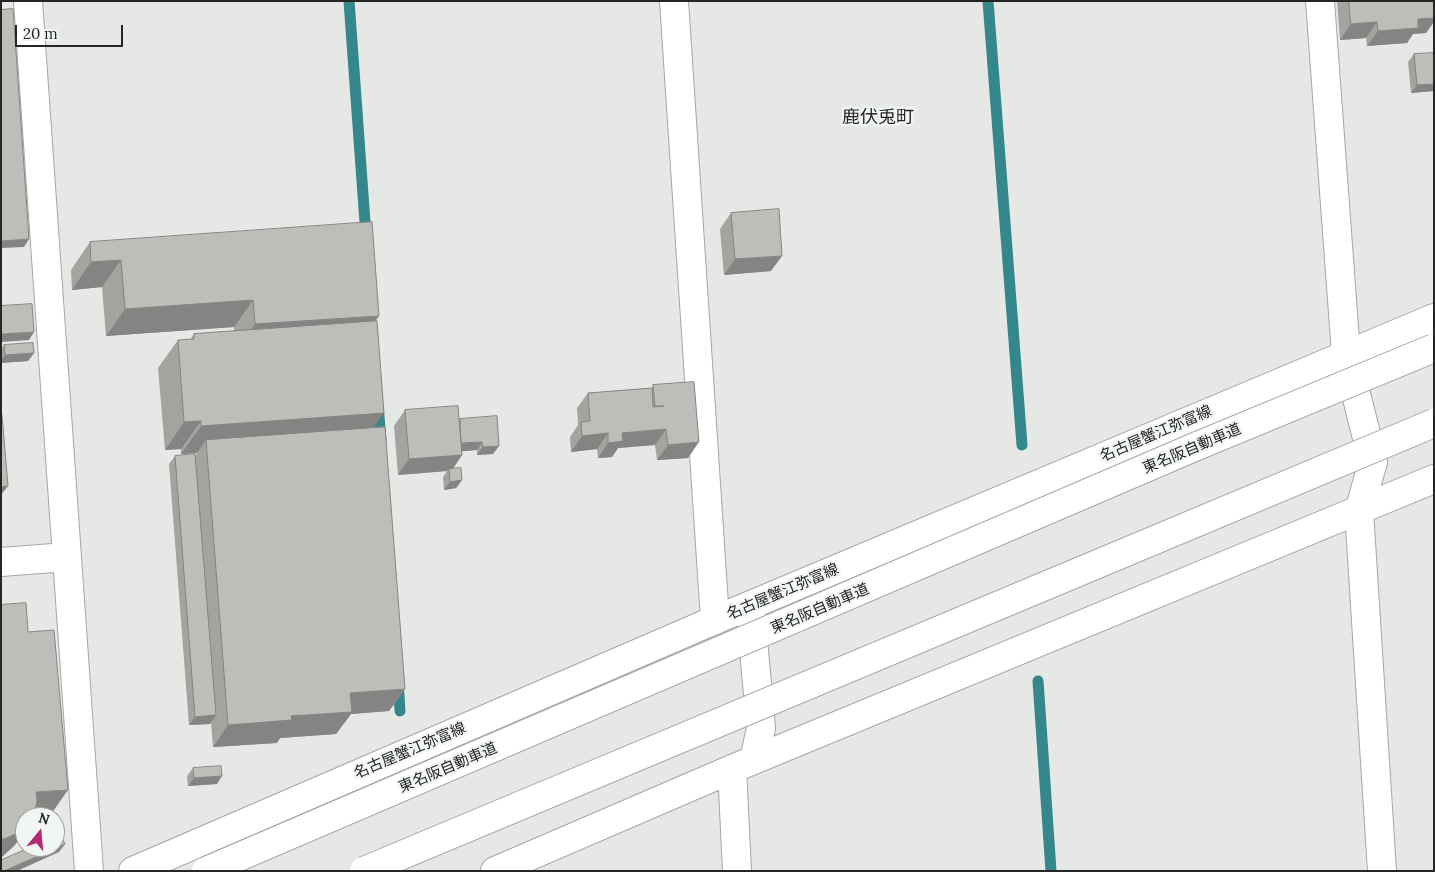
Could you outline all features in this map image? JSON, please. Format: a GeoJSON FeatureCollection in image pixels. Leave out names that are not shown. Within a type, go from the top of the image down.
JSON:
{"type":"FeatureCollection","features":[{"type":"Feature","properties":{"kind":"main road"},"geometry":{"type":"LineString","coordinates":[[28,1],[89,871]]}},
{"type":"Feature","properties":{"kind":"main road"},"geometry":{"type":"LineString","coordinates":[[674,1],[715,620]]}},
{"type":"Feature","properties":{"kind":"main road"},"geometry":{"type":"LineString","coordinates":[[1320,1],[1346,354],[1373,462],[1359,511],[1382,871]]}},
{"type":"Feature","properties":{"kind":"main road","name":"名古屋蟹江弥富線"},"geometry":{"type":"LineString","coordinates":[[133,871],[715,620],[1434,318]]}},
{"type":"Feature","properties":{"kind":"main road","name":"東名阪自動車道"},"geometry":{"type":"LineString","coordinates":[[206,871],[1197,446],[1434,348]]}},
{"type":"Feature","properties":{"kind":"main road"},"geometry":{"type":"LineString","coordinates":[[364,871],[614,764],[1204,521],[1434,423]]}},
{"type":"Feature","properties":{"kind":"main road"},"geometry":{"type":"LineString","coordinates":[[495,871],[743,764],[1434,479]]}},
{"type":"Feature","properties":{"kind":"main road"},"geometry":{"type":"LineString","coordinates":[[1,562],[66,557]]}},
{"type":"Feature","properties":{"kind":"main road"},"geometry":{"type":"LineString","coordinates":[[737,871],[743,764],[761,728],[750,606]]}},
{"type":"Feature","properties":{"kind":"building"},"geometry":{"type":"Polygon","coordinates":[[[1349,1],[1434,1],[1434,18],[1418,19],[1418,28],[1378,31],[1377,22],[1351,24],[1349,1]]]}},
{"type":"Feature","properties":{"kind":"building"},"geometry":{"type":"Polygon","coordinates":[[[13,9],[29,239],[1,241],[1,10],[13,9]]]}},
{"type":"Feature","properties":{"kind":"building"},"geometry":{"type":"Polygon","coordinates":[[[1434,53],[1434,84],[1417,85],[1414,54],[1434,53]]]}},
{"type":"Feature","properties":{"kind":"building"},"geometry":{"type":"Polygon","coordinates":[[[779,209],[782,256],[735,259],[731,213],[779,209]]]}},
{"type":"Feature","properties":{"kind":"building"},"geometry":{"type":"Polygon","coordinates":[[[372,222],[379,316],[255,324],[253,300],[125,309],[121,260],[91,262],[90,242],[372,222]]]}},
{"type":"Feature","properties":{"kind":"building"},"geometry":{"type":"Polygon","coordinates":[[[32,304],[34,332],[1,334],[1,306],[32,304]]]}},
{"type":"Feature","properties":{"kind":"building"},"geometry":{"type":"Polygon","coordinates":[[[377,321],[384,413],[201,426],[201,421],[184,422],[178,340],[194,339],[194,334],[377,321]]]}},
{"type":"Feature","properties":{"kind":"building"},"geometry":{"type":"Polygon","coordinates":[[[33,343],[34,353],[5,355],[4,345],[33,343]]]}},
{"type":"Feature","properties":{"kind":"building"},"geometry":{"type":"Polygon","coordinates":[[[694,382],[699,442],[668,445],[666,429],[622,433],[623,441],[608,443],[608,433],[582,436],[581,422],[590,421],[588,393],[652,388],[653,407],[664,406],[655,406],[653,385],[694,382]]]}},
{"type":"Feature","properties":{"kind":"building"},"geometry":{"type":"Polygon","coordinates":[[[458,406],[462,455],[409,459],[405,410],[458,406]]]}},
{"type":"Feature","properties":{"kind":"building"},"geometry":{"type":"Polygon","coordinates":[[[1,415],[8,486],[1,487],[1,415]]]}},
{"type":"Feature","properties":{"kind":"building"},"geometry":{"type":"Polygon","coordinates":[[[497,416],[499,446],[483,447],[482,442],[461,443],[460,419],[497,416]]]}},
{"type":"Feature","properties":{"kind":"building"},"geometry":{"type":"Polygon","coordinates":[[[385,427],[405,689],[350,693],[352,712],[291,716],[292,720],[228,725],[206,440],[385,427]]]}},
{"type":"Feature","properties":{"kind":"building"},"geometry":{"type":"Polygon","coordinates":[[[195,454],[216,715],[195,717],[175,456],[195,454]]]}},
{"type":"Feature","properties":{"kind":"building"},"geometry":{"type":"Polygon","coordinates":[[[461,468],[462,480],[450,482],[449,469],[461,468]]]}},
{"type":"Feature","properties":{"kind":"building"},"geometry":{"type":"Polygon","coordinates":[[[26,603],[28,632],[54,630],[68,790],[36,792],[36,807],[15,807],[15,834],[4,839],[1,839],[1,605],[26,603]]]}},
{"type":"Feature","properties":{"kind":"building"},"geometry":{"type":"Polygon","coordinates":[[[221,766],[222,776],[194,778],[193,768],[221,766]]]}},
{"type":"Feature","properties":{"kind":"building"},"geometry":{"type":"Polygon","coordinates":[[[15,854],[15,857],[36,857],[4,871],[1,871],[1,860],[15,854]]]}},
{"type":"Feature","properties":{"kind":"waterway"},"geometry":{"type":"LineString","coordinates":[[349,1],[366,236]]}},
{"type":"Feature","properties":{"kind":"waterway"},"geometry":{"type":"LineString","coordinates":[[988,1],[1022,445]]}},
{"type":"Feature","properties":{"kind":"waterway"},"geometry":{"type":"LineString","coordinates":[[378,404],[381,441]]}},
{"type":"Feature","properties":{"kind":"waterway"},"geometry":{"type":"LineString","coordinates":[[398,681],[400,711]]}},
{"type":"Feature","properties":{"kind":"waterway"},"geometry":{"type":"LineString","coordinates":[[1038,681],[1051,871]]}},
{"type":"Feature","properties":{"kind":"district","name":"鹿伏兎町"},"geometry":{"type":"Point","coordinates":[878,118]}}]}
